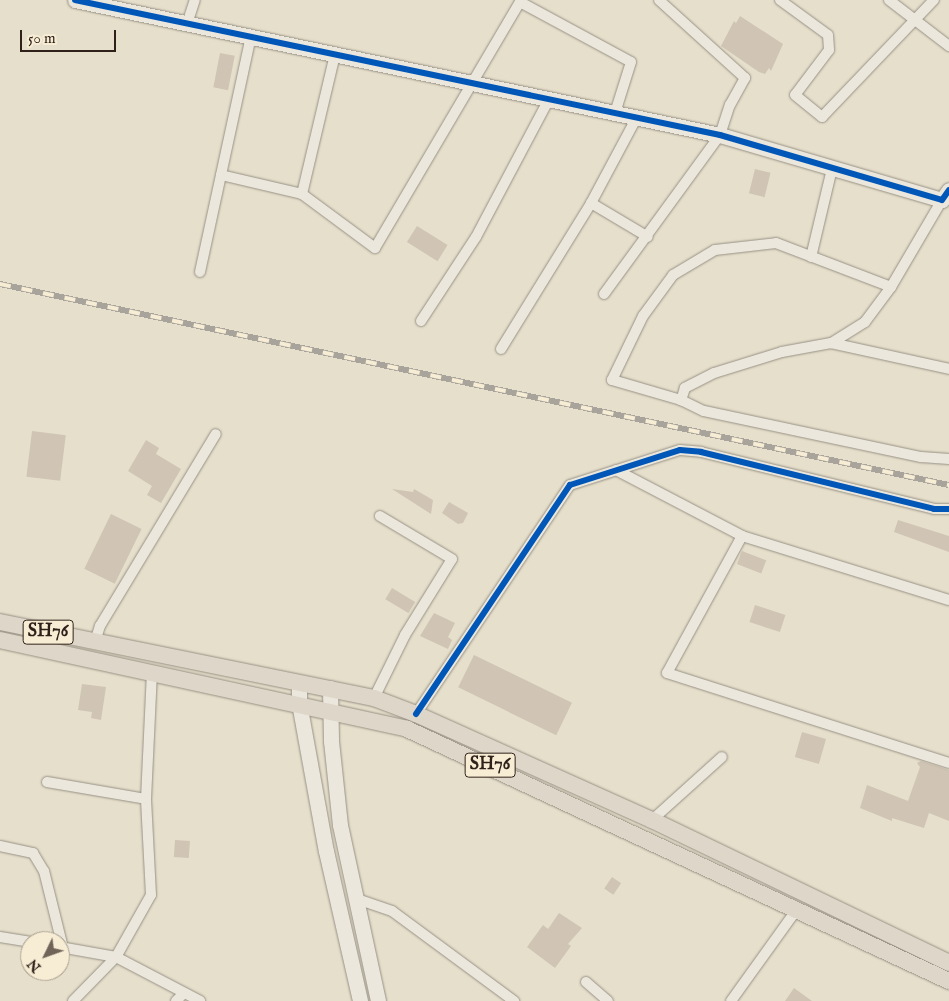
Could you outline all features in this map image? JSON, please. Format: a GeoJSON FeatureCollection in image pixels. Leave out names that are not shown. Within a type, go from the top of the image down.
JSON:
{"type":"FeatureCollection","features":[{"type":"Feature","properties":{"kind":"main road","name":"SH76"},"geometry":{"type":"LineString","coordinates":[[0,622],[374,698],[416,714],[652,820],[949,963]]}},
{"type":"Feature","properties":{"kind":"main road","name":"SH76"},"geometry":{"type":"LineString","coordinates":[[0,640],[152,671],[407,728],[451,747],[795,912],[949,981]]}},
{"type":"Feature","properties":{"kind":"street"},"geometry":{"type":"LineString","coordinates":[[75,0],[720,135],[832,169],[946,195],[891,287],[865,322],[831,343],[739,363],[685,388],[681,400]]}},
{"type":"Feature","properties":{"kind":"street"},"geometry":{"type":"LineString","coordinates":[[187,24],[195,0]]}},
{"type":"Feature","properties":{"kind":"street"},"geometry":{"type":"LineString","coordinates":[[604,294],[648,238],[720,135],[730,105],[745,78],[659,0]]}},
{"type":"Feature","properties":{"kind":"street"},"geometry":{"type":"LineString","coordinates":[[780,0],[828,35],[829,50],[795,95],[822,117],[934,0]]}},
{"type":"Feature","properties":{"kind":"street"},"geometry":{"type":"LineString","coordinates":[[889,0],[949,46]]}},
{"type":"Feature","properties":{"kind":"street"},"geometry":{"type":"LineString","coordinates":[[221,175],[302,194],[375,248],[470,83],[520,1],[631,62],[615,113]]}},
{"type":"Feature","properties":{"kind":"street"},"geometry":{"type":"LineString","coordinates":[[200,272],[251,37]]}},
{"type":"Feature","properties":{"kind":"street"},"geometry":{"type":"LineString","coordinates":[[302,194],[334,54]]}},
{"type":"Feature","properties":{"kind":"street"},"geometry":{"type":"LineString","coordinates":[[422,321],[476,237],[549,99]]}},
{"type":"Feature","properties":{"kind":"street"},"geometry":{"type":"LineString","coordinates":[[501,350],[591,203],[636,118]]}},
{"type":"Feature","properties":{"kind":"street"},"geometry":{"type":"LineString","coordinates":[[812,257],[832,169]]}},
{"type":"Feature","properties":{"kind":"street"},"geometry":{"type":"LineString","coordinates":[[591,203],[648,238]]}},
{"type":"Feature","properties":{"kind":"street"},"geometry":{"type":"LineString","coordinates":[[891,287],[776,243],[715,250],[673,275],[643,316],[612,380],[681,400],[704,411],[921,457],[949,459]]}},
{"type":"Feature","properties":{"kind":"street"},"geometry":{"type":"LineString","coordinates":[[831,343],[949,369]]}},
{"type":"Feature","properties":{"kind":"street"},"geometry":{"type":"LineString","coordinates":[[95,642],[100,626],[216,434]]}},
{"type":"Feature","properties":{"kind":"street"},"geometry":{"type":"LineString","coordinates":[[416,714],[570,485],[680,450],[702,452],[934,509],[949,509]]}},
{"type":"Feature","properties":{"kind":"street"},"geometry":{"type":"LineString","coordinates":[[616,470],[742,536],[949,600]]}},
{"type":"Feature","properties":{"kind":"street"},"geometry":{"type":"LineString","coordinates":[[374,698],[404,635],[452,559],[380,516]]}},
{"type":"Feature","properties":{"kind":"street"},"geometry":{"type":"LineString","coordinates":[[742,536],[667,673],[949,763]]}},
{"type":"Feature","properties":{"kind":"street"},"geometry":{"type":"LineString","coordinates":[[73,1001],[116,957],[151,895],[146,799],[152,671]]}},
{"type":"Feature","properties":{"kind":"street"},"geometry":{"type":"LineString","coordinates":[[299,683],[299,703],[326,851],[360,1001]]}},
{"type":"Feature","properties":{"kind":"street"},"geometry":{"type":"LineString","coordinates":[[330,688],[337,805],[378,1001]]}},
{"type":"Feature","properties":{"kind":"street"},"geometry":{"type":"LineString","coordinates":[[652,820],[722,758]]}},
{"type":"Feature","properties":{"kind":"street"},"geometry":{"type":"LineString","coordinates":[[48,782],[146,799]]}},
{"type":"Feature","properties":{"kind":"street"},"geometry":{"type":"LineString","coordinates":[[0,846],[33,853],[44,871],[56,910],[59,931]]}},
{"type":"Feature","properties":{"kind":"street"},"geometry":{"type":"LineString","coordinates":[[357,899],[392,911],[514,1001]]}},
{"type":"Feature","properties":{"kind":"street"},"geometry":{"type":"LineString","coordinates":[[731,1001],[795,912]]}},
{"type":"Feature","properties":{"kind":"street"},"geometry":{"type":"LineString","coordinates":[[0,937],[20,940]]}},
{"type":"Feature","properties":{"kind":"street"},"geometry":{"type":"LineString","coordinates":[[70,949],[116,957],[200,1001]]}},
{"type":"Feature","properties":{"kind":"street"},"geometry":{"type":"LineString","coordinates":[[586,982],[608,1001]]}},
{"type":"Feature","properties":{"kind":"street"},"geometry":{"type":"LineString","coordinates":[[176,1001],[184,992]]}},
{"type":"Feature","properties":{"kind":"building"},"geometry":{"type":"Polygon","coordinates":[[[740,16],[783,44],[771,71],[769,68],[765,74],[759,72],[721,46],[734,21],[736,23],[740,16]]]}},
{"type":"Feature","properties":{"kind":"building"},"geometry":{"type":"Polygon","coordinates":[[[220,53],[235,56],[228,90],[213,87],[220,53]]]}},
{"type":"Feature","properties":{"kind":"building"},"geometry":{"type":"Polygon","coordinates":[[[755,169],[771,173],[764,197],[749,193],[755,169]]]}},
{"type":"Feature","properties":{"kind":"building"},"geometry":{"type":"Polygon","coordinates":[[[417,226],[448,245],[437,261],[407,242],[417,226]]]}},
{"type":"Feature","properties":{"kind":"building"},"geometry":{"type":"Polygon","coordinates":[[[32,431],[66,435],[60,481],[26,477],[32,431]]]}},
{"type":"Feature","properties":{"kind":"building"},"geometry":{"type":"Polygon","coordinates":[[[146,440],[159,448],[156,454],[181,469],[161,503],[147,495],[152,486],[128,471],[146,440]]]}},
{"type":"Feature","properties":{"kind":"building"},"geometry":{"type":"Polygon","coordinates":[[[392,489],[413,492],[414,489],[433,500],[431,514],[392,489]]]}},
{"type":"Feature","properties":{"kind":"building"},"geometry":{"type":"Polygon","coordinates":[[[449,502],[468,513],[463,523],[458,524],[442,513],[449,502]]]}},
{"type":"Feature","properties":{"kind":"building"},"geometry":{"type":"Polygon","coordinates":[[[111,514],[142,529],[115,584],[84,569],[111,514]]]}},
{"type":"Feature","properties":{"kind":"building"},"geometry":{"type":"Polygon","coordinates":[[[898,520],[949,536],[949,552],[894,532],[898,520]]]}},
{"type":"Feature","properties":{"kind":"building"},"geometry":{"type":"Polygon","coordinates":[[[742,551],[766,560],[761,573],[737,564],[742,551]]]}},
{"type":"Feature","properties":{"kind":"building"},"geometry":{"type":"Polygon","coordinates":[[[392,588],[415,602],[408,613],[385,599],[392,588]]]}},
{"type":"Feature","properties":{"kind":"building"},"geometry":{"type":"Polygon","coordinates":[[[755,605],[785,615],[780,632],[749,622],[755,605]]]}},
{"type":"Feature","properties":{"kind":"building"},"geometry":{"type":"Polygon","coordinates":[[[434,613],[455,623],[448,637],[452,640],[448,649],[420,636],[434,613]]]}},
{"type":"Feature","properties":{"kind":"building"},"geometry":{"type":"Polygon","coordinates":[[[474,655],[572,703],[556,735],[458,687],[474,655]]]}},
{"type":"Feature","properties":{"kind":"building"},"geometry":{"type":"Polygon","coordinates":[[[82,684],[106,687],[101,720],[91,718],[92,712],[78,710],[82,684]]]}},
{"type":"Feature","properties":{"kind":"building"},"geometry":{"type":"Polygon","coordinates":[[[802,732],[826,739],[819,764],[795,757],[802,732]]]}},
{"type":"Feature","properties":{"kind":"building"},"geometry":{"type":"Polygon","coordinates":[[[921,761],[949,770],[949,821],[929,813],[924,828],[892,818],[892,821],[860,808],[867,785],[908,801],[920,767],[917,763],[921,761]]]}},
{"type":"Feature","properties":{"kind":"building"},"geometry":{"type":"Polygon","coordinates":[[[175,840],[190,841],[189,858],[174,857],[175,840]]]}},
{"type":"Feature","properties":{"kind":"building"},"geometry":{"type":"Polygon","coordinates":[[[612,877],[621,883],[613,895],[604,889],[612,877]]]}},
{"type":"Feature","properties":{"kind":"building"},"geometry":{"type":"Polygon","coordinates":[[[559,913],[582,928],[568,944],[571,946],[555,968],[527,947],[543,925],[548,929],[559,913]]]}},
{"type":"Feature","properties":{"kind":"building"},"geometry":{"type":"Polygon","coordinates":[[[794,988],[812,1001],[785,1001],[794,988]]]}},
{"type":"Feature","properties":{"kind":"railway"},"geometry":{"type":"LineString","coordinates":[[0,284],[949,485]]}},
{"type":"Feature","properties":{"kind":"cycle path"},"geometry":{"type":"LineString","coordinates":[[75,0],[720,135],[942,200],[949,190]]}},
{"type":"Feature","properties":{"kind":"cycle path"},"geometry":{"type":"LineString","coordinates":[[416,714],[570,485],[680,450],[701,452],[934,509],[949,509]]}}]}
